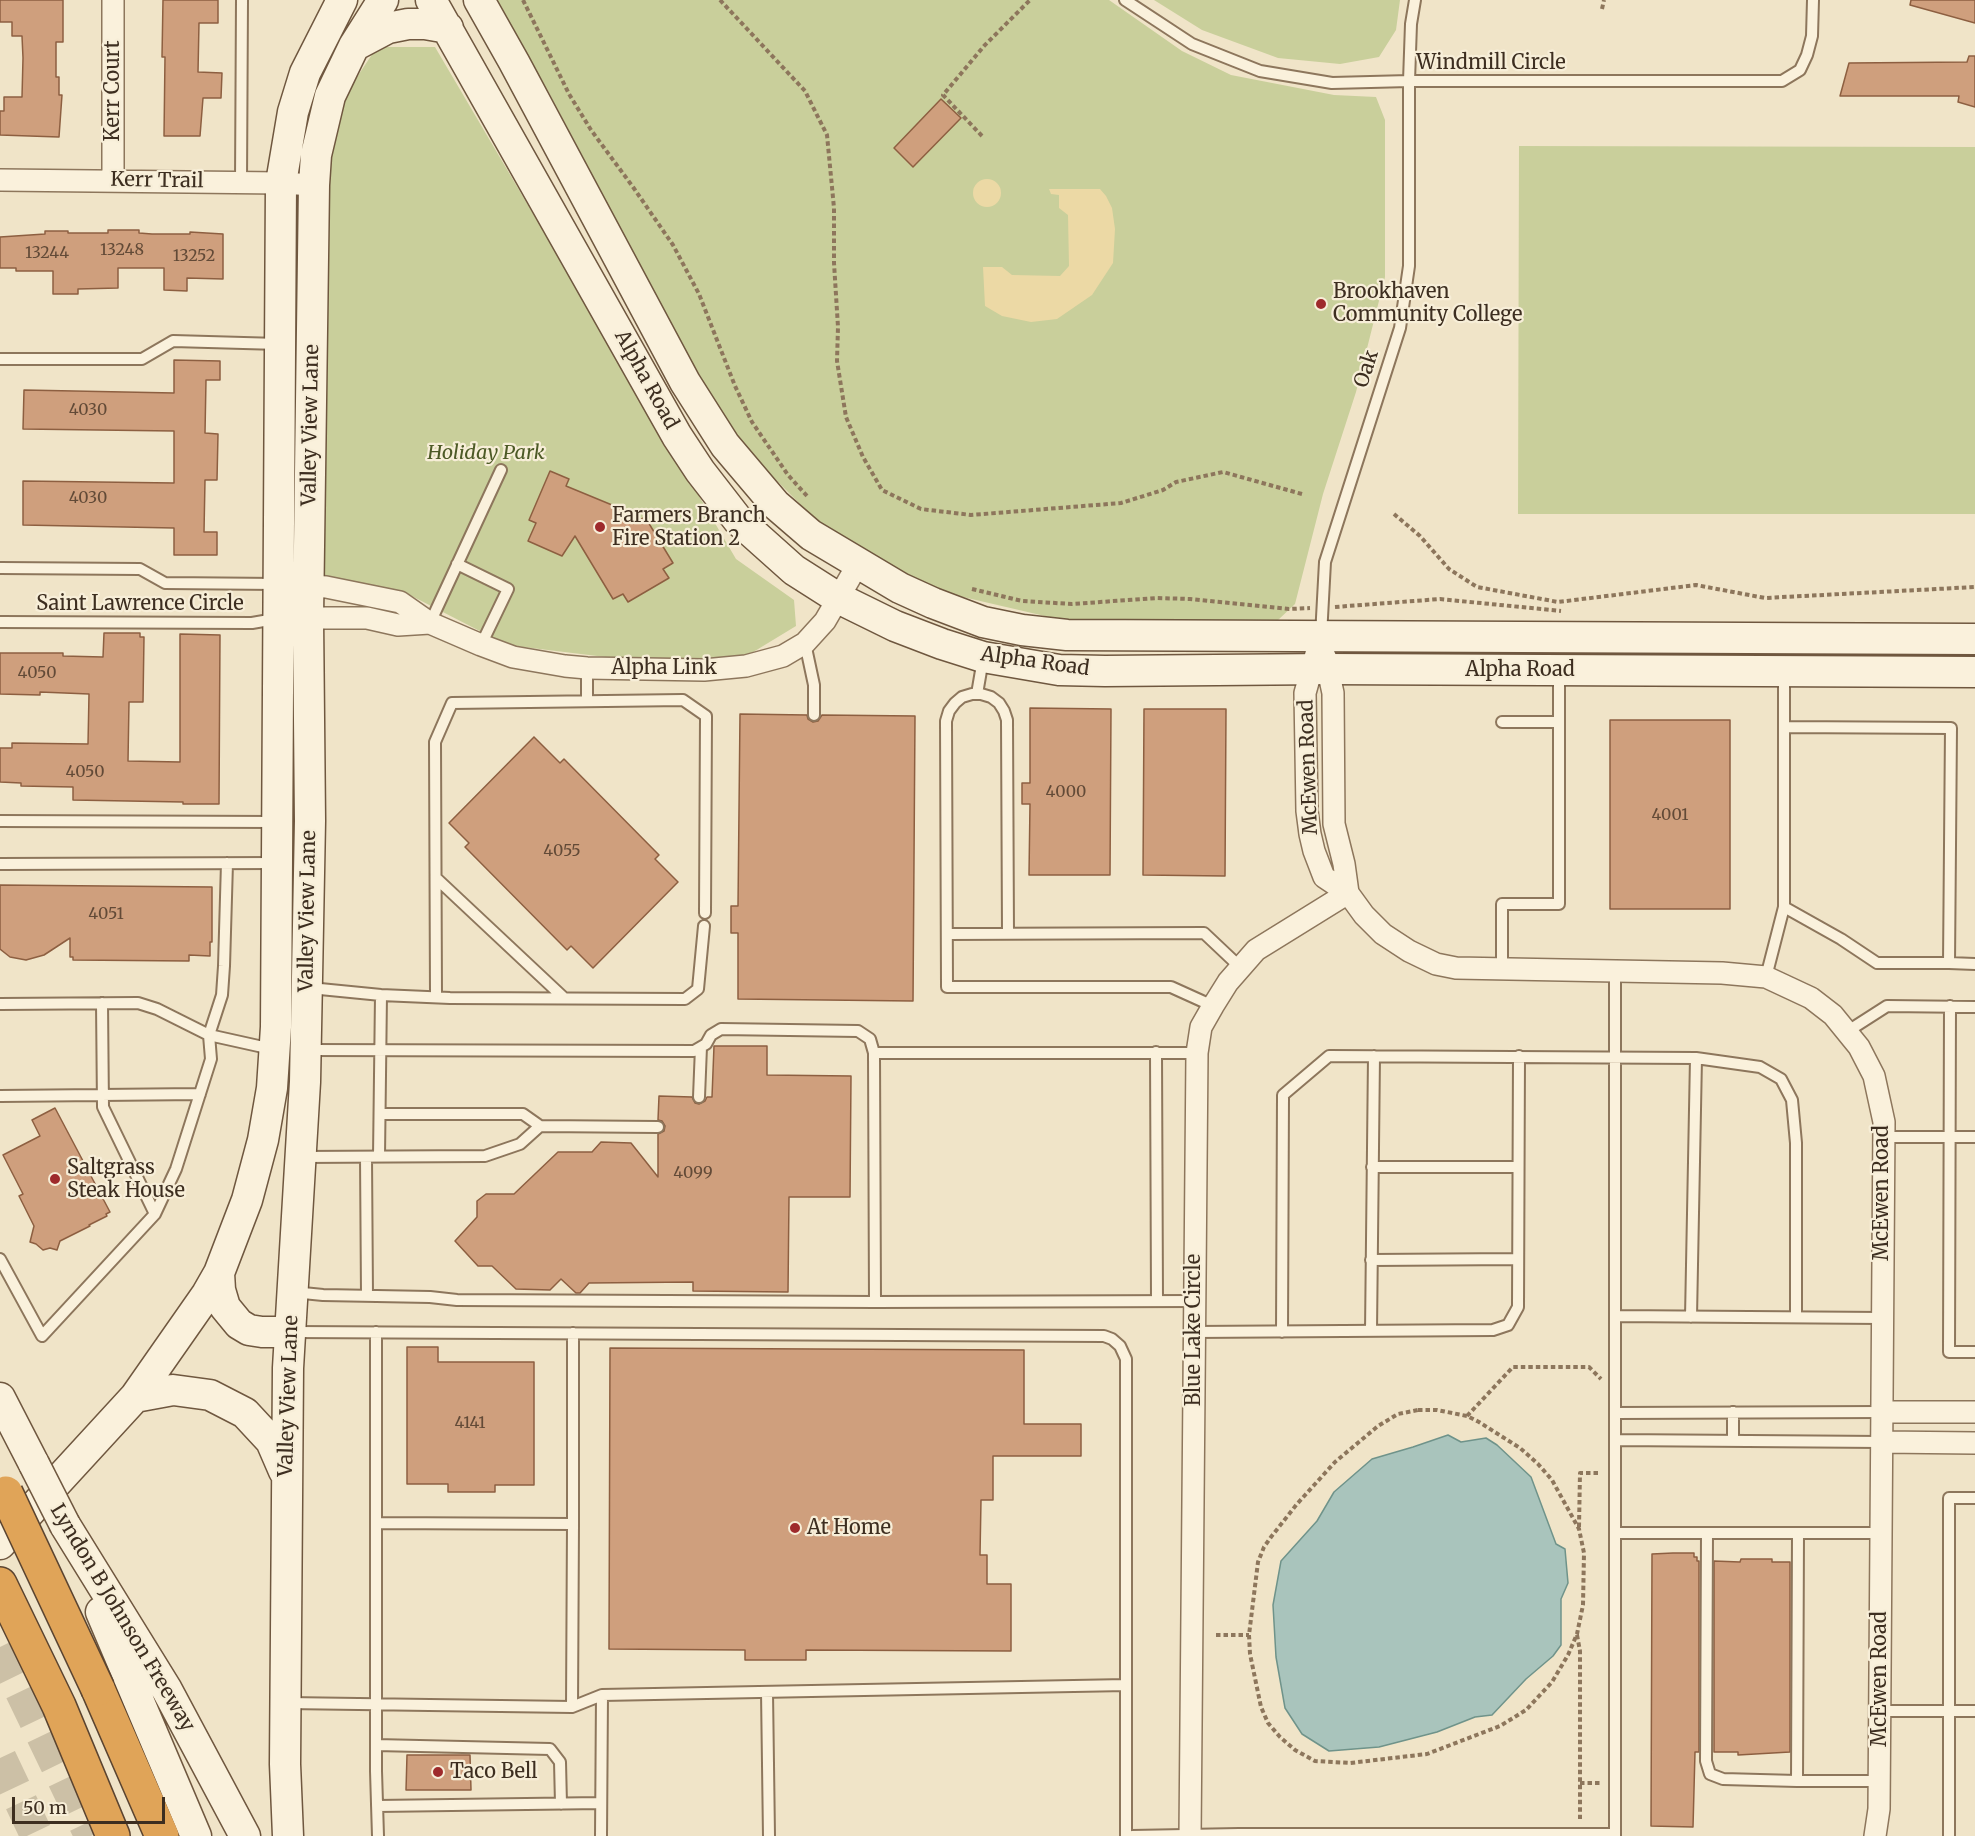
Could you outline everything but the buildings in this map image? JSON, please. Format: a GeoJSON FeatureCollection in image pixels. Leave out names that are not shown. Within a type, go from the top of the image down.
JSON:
{"type":"FeatureCollection","features":[{"type":"Feature","properties":{"kind":"highway"},"geometry":{"type":"LineString","coordinates":[[3,1486],[98,1689],[162,1836]]}},
{"type":"Feature","properties":{"kind":"highway"},"geometry":{"type":"LineString","coordinates":[[0,1584],[59,1706],[113,1836]]}},
{"type":"Feature","properties":{"kind":"main road"},"geometry":{"type":"LineString","coordinates":[[313,55],[321,0]]}},
{"type":"Feature","properties":{"kind":"main road","name":"Valley View Lane"},"geometry":{"type":"LineString","coordinates":[[288,1836],[285,1764],[286,1477],[290,1332],[305,1050],[310,821],[293,618],[278,584],[281,183],[292,112],[313,55],[342,0]]}},
{"type":"Feature","properties":{"kind":"main road","name":"Valley View Lane"},"geometry":{"type":"LineString","coordinates":[[40,1499],[135,1397],[207,1294],[219,1273],[247,1200],[263,1140],[275,1050],[277,822],[293,618],[308,586],[316,155],[330,96],[354,46],[383,0]]}},
{"type":"Feature","properties":{"kind":"main road","name":"Alpha Road"},"geometry":{"type":"LineString","coordinates":[[431,0],[677,436],[700,471],[738,520],[794,570],[838,598],[895,626],[983,657],[1059,670],[1975,672]]}},
{"type":"Feature","properties":{"kind":"main road","name":"Alpha Road"},"geometry":{"type":"LineString","coordinates":[[479,0],[685,382],[725,445],[775,504],[811,535],[900,588],[933,603],[983,622],[1022,630],[1067,635],[1975,639]]}},
{"type":"Feature","properties":{"kind":"main road"},"geometry":{"type":"LineString","coordinates":[[354,46],[388,28],[408,24],[448,28]]}},
{"type":"Feature","properties":{"kind":"main road"},"geometry":{"type":"LineString","coordinates":[[275,1050],[305,1050]]}},
{"type":"Feature","properties":{"kind":"main road"},"geometry":{"type":"LineString","coordinates":[[219,1273],[220,1290],[225,1307],[239,1324],[249,1330],[290,1332]]}},
{"type":"Feature","properties":{"kind":"main road"},"geometry":{"type":"LineString","coordinates":[[135,1397],[173,1390],[210,1395],[244,1413],[271,1442],[286,1477]]}},
{"type":"Feature","properties":{"kind":"main road","name":"Lyndon B Johnson Freeway"},"geometry":{"type":"LineString","coordinates":[[0,1398],[65,1525],[167,1690],[245,1836]]}},
{"type":"Feature","properties":{"kind":"main road","name":"Lyndon B Johnson Freeway"},"geometry":{"type":"LineString","coordinates":[[0,1544],[40,1499]]}},
{"type":"Feature","properties":{"kind":"main road"},"geometry":{"type":"LineString","coordinates":[[65,1525],[196,1836]]}},
{"type":"Feature","properties":{"kind":"street","name":"Kerr Court"},"geometry":{"type":"LineString","coordinates":[[113,0],[113,181]]}},
{"type":"Feature","properties":{"kind":"street","name":"Kerr Trail"},"geometry":{"type":"LineString","coordinates":[[0,180],[241,182],[314,185]]}},
{"type":"Feature","properties":{"kind":"street","name":"Alpha Link"},"geometry":{"type":"LineString","coordinates":[[278,584],[335,588],[400,602],[430,623],[513,657],[587,668],[704,670],[746,666],[783,656],[805,643],[825,621],[858,564]]}},
{"type":"Feature","properties":{"kind":"street","name":"Alpha Link"},"geometry":{"type":"LineString","coordinates":[[293,618],[367,618],[398,625],[430,623]]}},
{"type":"Feature","properties":{"kind":"street","name":"McEwen Road"},"geometry":{"type":"LineString","coordinates":[[1321,636],[1320,669],[1333,693],[1334,824],[1344,864],[1348,893],[1364,915],[1383,934],[1409,951],[1436,964],[1456,968],[1722,973],[1766,977],[1811,998],[1833,1015],[1859,1047],[1874,1076],[1884,1122],[1879,1809],[1875,1836]]}},
{"type":"Feature","properties":{"kind":"street","name":"Blue Lake Circle"},"geometry":{"type":"LineString","coordinates":[[1190,1836],[1197,1053],[1201,1027],[1228,982],[1256,950],[1348,893]]}},
{"type":"Feature","properties":{"kind":"street"},"geometry":{"type":"LineString","coordinates":[[1882,1412],[1975,1412]]}},
{"type":"Feature","properties":{"kind":"street"},"geometry":{"type":"LineString","coordinates":[[1881,1442],[1975,1443]]}},
{"type":"Feature","properties":{"kind":"lane"},"geometry":{"type":"LineString","coordinates":[[241,182],[242,0]]}},
{"type":"Feature","properties":{"kind":"lane","name":"Windmill Circle"},"geometry":{"type":"LineString","coordinates":[[1125,0],[1192,44],[1260,71],[1332,82],[1782,81],[1800,70],[1807,55],[1812,36],[1813,0]]}},
{"type":"Feature","properties":{"kind":"lane","name":"Oak"},"geometry":{"type":"LineString","coordinates":[[1321,636],[1324,562],[1400,328],[1409,266],[1409,81],[1411,24],[1415,0]]}},
{"type":"Feature","properties":{"kind":"lane"},"geometry":{"type":"LineString","coordinates":[[0,359],[141,359],[173,342],[279,344]]}},
{"type":"Feature","properties":{"kind":"lane"},"geometry":{"type":"LineString","coordinates":[[430,623],[501,470]]}},
{"type":"Feature","properties":{"kind":"lane"},"geometry":{"type":"LineString","coordinates":[[457,564],[508,589],[481,645]]}},
{"type":"Feature","properties":{"kind":"lane"},"geometry":{"type":"LineString","coordinates":[[0,568],[140,569],[165,582],[278,584]]}},
{"type":"Feature","properties":{"kind":"lane","name":"Saint Lawrence Circle"},"geometry":{"type":"LineString","coordinates":[[0,622],[252,623],[293,618]]}},
{"type":"Feature","properties":{"kind":"lane"},"geometry":{"type":"LineString","coordinates":[[805,643],[814,685],[814,715]]}},
{"type":"Feature","properties":{"kind":"lane"},"geometry":{"type":"LineString","coordinates":[[977,694],[983,657]]}},
{"type":"Feature","properties":{"kind":"lane"},"geometry":{"type":"LineString","coordinates":[[587,668],[587,701]]}},
{"type":"Feature","properties":{"kind":"lane"},"geometry":{"type":"LineString","coordinates":[[1502,968],[1502,904],[1559,904],[1559,670]]}},
{"type":"Feature","properties":{"kind":"lane"},"geometry":{"type":"LineString","coordinates":[[1766,977],[1784,907],[1784,671]]}},
{"type":"Feature","properties":{"kind":"lane"},"geometry":{"type":"LineString","coordinates":[[1008,933],[1007,720],[999,703],[991,697],[977,694],[962,697],[955,703],[946,721],[947,987],[1171,987],[1213,1006]]}},
{"type":"Feature","properties":{"kind":"lane"},"geometry":{"type":"LineString","coordinates":[[436,997],[435,742],[452,703],[683,700],[706,716],[705,913]]}},
{"type":"Feature","properties":{"kind":"lane"},"geometry":{"type":"LineString","coordinates":[[1502,722],[1559,722]]}},
{"type":"Feature","properties":{"kind":"lane"},"geometry":{"type":"LineString","coordinates":[[1784,727],[1951,728],[1948,963]]}},
{"type":"Feature","properties":{"kind":"lane"},"geometry":{"type":"LineString","coordinates":[[0,821],[277,822]]}},
{"type":"Feature","properties":{"kind":"lane"},"geometry":{"type":"LineString","coordinates":[[0,1259],[42,1336],[155,1214],[176,1168],[211,1059],[209,1035],[222,995],[227,863]]}},
{"type":"Feature","properties":{"kind":"lane"},"geometry":{"type":"LineString","coordinates":[[0,864],[277,863]]}},
{"type":"Feature","properties":{"kind":"lane"},"geometry":{"type":"LineString","coordinates":[[436,878],[564,998]]}},
{"type":"Feature","properties":{"kind":"lane"},"geometry":{"type":"LineString","coordinates":[[1784,907],[1841,939],[1877,963],[1975,964]]}},
{"type":"Feature","properties":{"kind":"lane"},"geometry":{"type":"LineString","coordinates":[[307,988],[381,995],[436,997],[685,999],[698,989],[704,926]]}},
{"type":"Feature","properties":{"kind":"lane"},"geometry":{"type":"LineString","coordinates":[[947,933],[1204,933],[1240,967]]}},
{"type":"Feature","properties":{"kind":"lane"},"geometry":{"type":"LineString","coordinates":[[1132,1836],[1221,1834],[1615,1835],[1615,971]]}},
{"type":"Feature","properties":{"kind":"lane"},"geometry":{"type":"LineString","coordinates":[[379,1156],[381,995]]}},
{"type":"Feature","properties":{"kind":"lane"},"geometry":{"type":"LineString","coordinates":[[102,1003],[103,1107],[155,1214]]}},
{"type":"Feature","properties":{"kind":"lane"},"geometry":{"type":"LineString","coordinates":[[0,1004],[138,1003],[157,1009],[209,1035],[275,1050]]}},
{"type":"Feature","properties":{"kind":"lane"},"geometry":{"type":"LineString","coordinates":[[1848,1031],[1887,1006],[1975,1007]]}},
{"type":"Feature","properties":{"kind":"lane"},"geometry":{"type":"LineString","coordinates":[[1950,1006],[1949,1352],[1975,1352]]}},
{"type":"Feature","properties":{"kind":"lane"},"geometry":{"type":"LineString","coordinates":[[305,1050],[693,1051],[706,1044],[711,1035],[721,1029],[851,1029],[858,1031],[870,1040],[874,1053],[875,1302]]}},
{"type":"Feature","properties":{"kind":"lane"},"geometry":{"type":"LineString","coordinates":[[699,1097],[701,1047]]}},
{"type":"Feature","properties":{"kind":"lane"},"geometry":{"type":"LineString","coordinates":[[1156,1052],[1157,1301]]}},
{"type":"Feature","properties":{"kind":"lane"},"geometry":{"type":"LineString","coordinates":[[874,1053],[1197,1053]]}},
{"type":"Feature","properties":{"kind":"lane"},"geometry":{"type":"LineString","coordinates":[[1282,1332],[1283,1095],[1329,1056],[1696,1058],[1760,1067],[1781,1079],[1792,1100],[1796,1143],[1796,1317]]}},
{"type":"Feature","properties":{"kind":"lane"},"geometry":{"type":"LineString","coordinates":[[1371,1331],[1374,1056]]}},
{"type":"Feature","properties":{"kind":"lane"},"geometry":{"type":"LineString","coordinates":[[1194,1332],[1493,1330],[1508,1325],[1518,1307],[1519,1056]]}},
{"type":"Feature","properties":{"kind":"lane"},"geometry":{"type":"LineString","coordinates":[[1691,1317],[1696,1058]]}},
{"type":"Feature","properties":{"kind":"lane"},"geometry":{"type":"LineString","coordinates":[[0,1095],[200,1094]]}},
{"type":"Feature","properties":{"kind":"lane"},"geometry":{"type":"LineString","coordinates":[[380,1114],[523,1114],[540,1126],[654,1127]]}},
{"type":"Feature","properties":{"kind":"lane"},"geometry":{"type":"LineString","coordinates":[[301,1157],[485,1156],[520,1144],[540,1126]]}},
{"type":"Feature","properties":{"kind":"lane"},"geometry":{"type":"LineString","coordinates":[[1884,1137],[1975,1137]]}},
{"type":"Feature","properties":{"kind":"lane"},"geometry":{"type":"LineString","coordinates":[[366,1157],[366,1296]]}},
{"type":"Feature","properties":{"kind":"lane"},"geometry":{"type":"LineString","coordinates":[[1372,1167],[1518,1167]]}},
{"type":"Feature","properties":{"kind":"lane"},"geometry":{"type":"LineString","coordinates":[[1371,1260],[1518,1259]]}},
{"type":"Feature","properties":{"kind":"lane"},"geometry":{"type":"LineString","coordinates":[[292,1292],[457,1300],[1194,1301]]}},
{"type":"Feature","properties":{"kind":"lane"},"geometry":{"type":"LineString","coordinates":[[1615,1316],[1882,1318]]}},
{"type":"Feature","properties":{"kind":"lane"},"geometry":{"type":"LineString","coordinates":[[290,1332],[1104,1336],[1112,1339],[1126,1359],[1126,1836]]}},
{"type":"Feature","properties":{"kind":"lane"},"geometry":{"type":"LineString","coordinates":[[376,1332],[378,1836]]}},
{"type":"Feature","properties":{"kind":"lane"},"geometry":{"type":"LineString","coordinates":[[572,1707],[573,1333]]}},
{"type":"Feature","properties":{"kind":"lane"},"geometry":{"type":"LineString","coordinates":[[1733,1412],[1733,1441]]}},
{"type":"Feature","properties":{"kind":"lane"},"geometry":{"type":"LineString","coordinates":[[1615,1413],[1882,1412]]}},
{"type":"Feature","properties":{"kind":"lane"},"geometry":{"type":"LineString","coordinates":[[1615,1440],[1881,1442]]}},
{"type":"Feature","properties":{"kind":"lane"},"geometry":{"type":"LineString","coordinates":[[1948,1836],[1949,1498],[1975,1498]]}},
{"type":"Feature","properties":{"kind":"lane"},"geometry":{"type":"LineString","coordinates":[[376,1523],[573,1524]]}},
{"type":"Feature","properties":{"kind":"lane"},"geometry":{"type":"LineString","coordinates":[[1615,1533],[1881,1533]]}},
{"type":"Feature","properties":{"kind":"lane"},"geometry":{"type":"LineString","coordinates":[[1707,1533],[1706,1761],[1710,1774],[1722,1779],[1879,1781]]}},
{"type":"Feature","properties":{"kind":"lane"},"geometry":{"type":"LineString","coordinates":[[1797,1781],[1798,1533]]}},
{"type":"Feature","properties":{"kind":"lane"},"geometry":{"type":"LineString","coordinates":[[286,1703],[572,1707],[602,1695],[1126,1685]]}},
{"type":"Feature","properties":{"kind":"lane"},"geometry":{"type":"LineString","coordinates":[[768,1692],[769,1836]]}},
{"type":"Feature","properties":{"kind":"lane"},"geometry":{"type":"LineString","coordinates":[[601,1836],[602,1695]]}},
{"type":"Feature","properties":{"kind":"lane"},"geometry":{"type":"LineString","coordinates":[[1879,1711],[1975,1711]]}},
{"type":"Feature","properties":{"kind":"lane"},"geometry":{"type":"LineString","coordinates":[[376,1745],[550,1749],[560,1762],[561,1804]]}},
{"type":"Feature","properties":{"kind":"lane"},"geometry":{"type":"LineString","coordinates":[[377,1806],[601,1803]]}},
{"type":"Feature","properties":{"kind":"path"},"geometry":{"type":"LineString","coordinates":[[523,0],[551,59],[591,130],[673,246],[694,284],[752,422],[788,475],[810,499]]}},
{"type":"Feature","properties":{"kind":"path"},"geometry":{"type":"LineString","coordinates":[[720,0],[805,91],[827,135],[834,208],[837,361],[846,417],[863,458],[882,490],[921,509],[970,515],[1120,503],[1163,490],[1176,482],[1223,472],[1302,494]]}},
{"type":"Feature","properties":{"kind":"path"},"geometry":{"type":"LineString","coordinates":[[982,136],[943,95],[984,46],[1030,0]]}},
{"type":"Feature","properties":{"kind":"path"},"geometry":{"type":"LineString","coordinates":[[1602,9],[1604,0]]}},
{"type":"Feature","properties":{"kind":"path"},"geometry":{"type":"LineString","coordinates":[[1395,514],[1420,536],[1449,569],[1477,587],[1558,602],[1696,585],[1765,598],[1975,587]]}},
{"type":"Feature","properties":{"kind":"path"},"geometry":{"type":"LineString","coordinates":[[966,587],[1022,601],[1072,604],[1190,599],[1289,609]]}},
{"type":"Feature","properties":{"kind":"path"},"geometry":{"type":"LineString","coordinates":[[1467,1416],[1513,1366],[1589,1367],[1601,1379]]}},
{"type":"Feature","properties":{"kind":"path"},"geometry":{"type":"LineString","coordinates":[[1579,1529],[1552,1480],[1520,1448],[1498,1433],[1467,1416],[1437,1410],[1419,1410],[1398,1414],[1362,1439],[1335,1462],[1297,1504],[1264,1547],[1258,1562],[1249,1635],[1250,1654],[1261,1707],[1268,1723],[1295,1750],[1316,1761],[1350,1763],[1427,1754],[1466,1741],[1500,1726],[1526,1710],[1552,1682],[1577,1634],[1583,1605],[1584,1581],[1584,1553],[1579,1529],[1580,1473],[1600,1473]]}},
{"type":"Feature","properties":{"kind":"path"},"geometry":{"type":"LineString","coordinates":[[1577,1634],[1580,1651],[1580,1819]]}},
{"type":"Feature","properties":{"kind":"path"},"geometry":{"type":"LineString","coordinates":[[1216,1635],[1249,1635]]}},
{"type":"Feature","properties":{"kind":"path"},"geometry":{"type":"LineString","coordinates":[[1580,1783],[1615,1782]]}},
{"type":"Feature","properties":{"kind":"green space"},"geometry":{"type":"Polygon","coordinates":[[[495,0],[1109,0],[1182,51],[1231,75],[1334,95],[1376,97],[1385,120],[1385,277],[1356,392],[1323,494],[1295,604],[1277,621],[1062,620],[920,587],[818,522],[728,432],[548,91],[495,0]]]}},
{"type":"Feature","properties":{"kind":"green space"},"geometry":{"type":"Polygon","coordinates":[[[1154,0],[1400,0],[1396,30],[1379,57],[1340,64],[1278,58],[1202,30],[1154,0]]]}},
{"type":"Feature","properties":{"kind":"green space","name":"Holiday Park"},"geometry":{"type":"Polygon","coordinates":[[[377,47],[435,47],[736,559],[794,600],[796,626],[745,657],[630,660],[507,645],[402,591],[322,578],[328,156],[343,98],[377,47]]]}},
{"type":"Feature","properties":{"kind":"green space"},"geometry":{"type":"Polygon","coordinates":[[[1519,146],[1975,147],[1975,514],[1518,514],[1519,146]]]}},
{"type":"Feature","properties":{"kind":"sand"},"geometry":{"type":"Polygon","coordinates":[[[987,179],[997,183],[1001,193],[997,203],[987,207],[977,203],[973,193],[977,183],[987,179]]]}},
{"type":"Feature","properties":{"kind":"sand"},"geometry":{"type":"Polygon","coordinates":[[[1049,189],[1100,189],[1112,208],[1115,229],[1113,263],[1092,295],[1057,319],[1031,322],[1002,316],[985,306],[983,267],[1002,267],[1012,275],[1060,276],[1069,266],[1068,215],[1059,208],[1059,195],[1051,194],[1049,189]]]}},
{"type":"Feature","properties":{"kind":"water"},"geometry":{"type":"Polygon","coordinates":[[[1448,1435],[1461,1442],[1486,1438],[1497,1445],[1531,1477],[1556,1544],[1565,1549],[1568,1583],[1561,1599],[1561,1645],[1553,1656],[1526,1679],[1492,1715],[1475,1717],[1437,1732],[1379,1747],[1329,1751],[1302,1734],[1285,1708],[1276,1657],[1273,1605],[1281,1561],[1317,1521],[1334,1492],[1372,1459],[1448,1435]]]}},
{"type":"Feature","properties":{"kind":"tunnel"},"geometry":{"type":"LineString","coordinates":[[0,1647],[91,1836]]}},
{"type":"Feature","properties":{"kind":"tunnel"},"geometry":{"type":"LineString","coordinates":[[0,1758],[37,1836]]}},
{"type":"Feature","properties":{"kind":"place","name":"Brookhaven Community College"},"geometry":{"type":"Point","coordinates":[1321,304]}},
{"type":"Feature","properties":{"kind":"place","name":"Farmers Branch Fire Station 2"},"geometry":{"type":"Point","coordinates":[600,527]}},
{"type":"Feature","properties":{"kind":"place","name":"Saltgrass Steak House"},"geometry":{"type":"Point","coordinates":[55,1179]}},
{"type":"Feature","properties":{"kind":"place","name":"At Home"},"geometry":{"type":"Point","coordinates":[795,1528]}},
{"type":"Feature","properties":{"kind":"place","name":"Taco Bell"},"geometry":{"type":"Point","coordinates":[438,1772]}}]}
